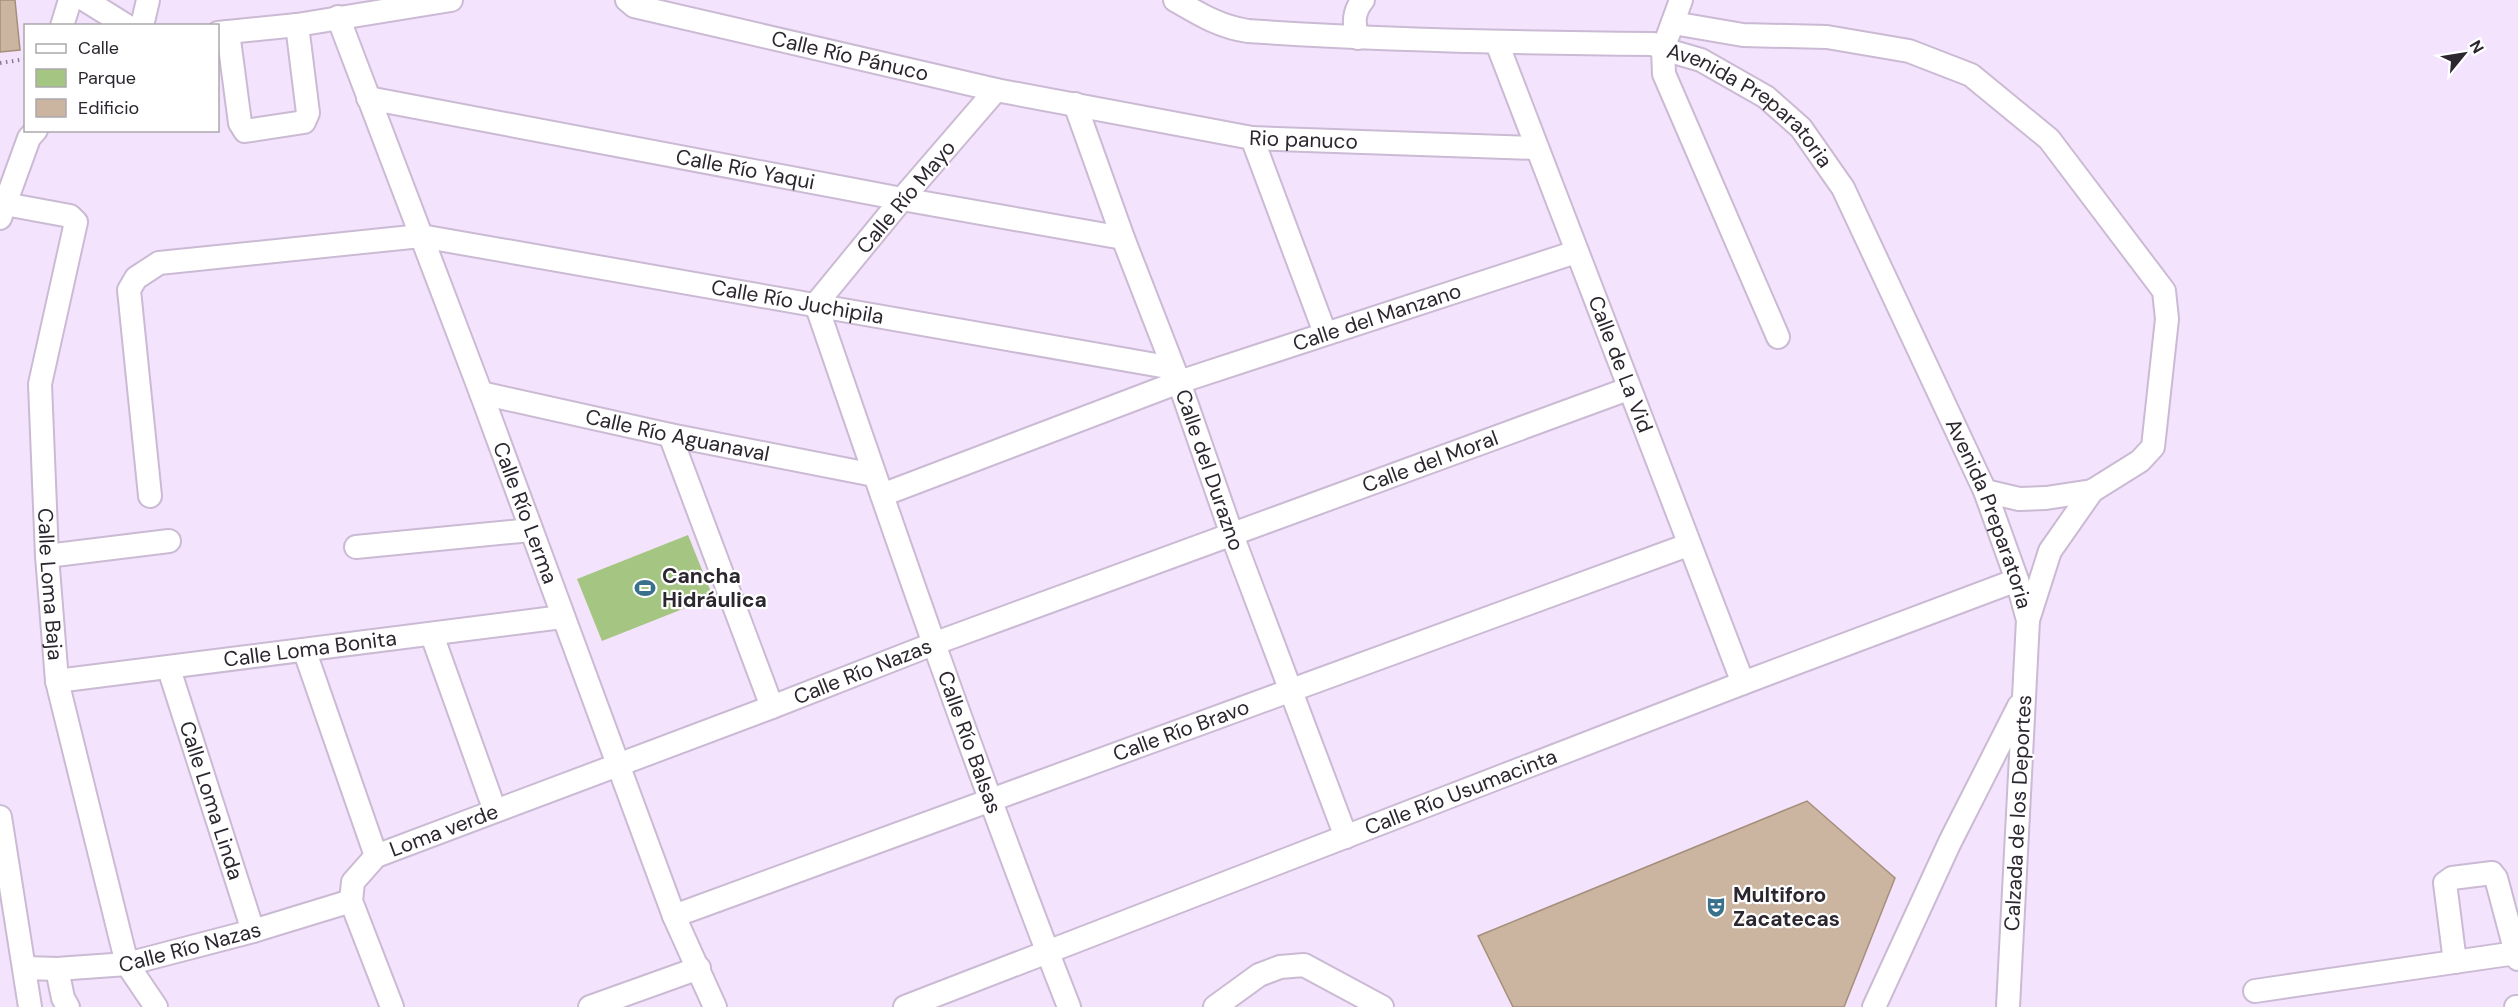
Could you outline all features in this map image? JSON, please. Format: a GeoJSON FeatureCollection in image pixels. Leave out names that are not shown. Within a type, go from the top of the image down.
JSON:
{"type":"FeatureCollection","features":[{"type":"Feature","properties":{"kind":"street"},"geometry":{"type":"LineString","coordinates":[[63,24],[70,0]]}},
{"type":"Feature","properties":{"kind":"street"},"geometry":{"type":"LineString","coordinates":[[85,0],[125,24]]}},
{"type":"Feature","properties":{"kind":"street"},"geometry":{"type":"LineString","coordinates":[[142,24],[148,0]]}},
{"type":"Feature","properties":{"kind":"street"},"geometry":{"type":"LineString","coordinates":[[297,25],[308,113],[304,122],[245,131],[240,123],[223,32],[297,25],[451,0]]}},
{"type":"Feature","properties":{"kind":"street","name":"Calle Río Pánuco"},"geometry":{"type":"LineString","coordinates":[[627,0],[634,6],[996,90],[1075,104]]}},
{"type":"Feature","properties":{"kind":"street","name":"Avenida Preparatoria"},"geometry":{"type":"LineString","coordinates":[[1175,0],[1214,22],[1232,29],[1358,38],[1497,43],[1653,44],[1701,60],[1766,97],[1801,128],[1843,188],[1984,491],[2017,580],[2028,620]]}},
{"type":"Feature","properties":{"kind":"street"},"geometry":{"type":"LineString","coordinates":[[1358,38],[1355,30],[1355,9],[1363,0]]}},
{"type":"Feature","properties":{"kind":"street"},"geometry":{"type":"LineString","coordinates":[[1681,0],[1663,49],[1664,74],[1778,337]]}},
{"type":"Feature","properties":{"kind":"street","name":"Calle Río Lerma"},"geometry":{"type":"LineString","coordinates":[[338,17],[481,393],[562,618],[674,916],[715,1007]]}},
{"type":"Feature","properties":{"kind":"street","name":"Avenida Preparatoria"},"geometry":{"type":"LineString","coordinates":[[1672,23],[1743,35],[1827,37],[1909,51],[1971,75],[2049,139],[2164,291],[2167,319],[2153,447],[2140,461],[2092,491],[2050,551],[2028,620]]}},
{"type":"Feature","properties":{"kind":"street","name":"Calle de La Vid"},"geometry":{"type":"LineString","coordinates":[[1497,43],[1688,545],[1743,683]]}},
{"type":"Feature","properties":{"kind":"street","name":"Calle Río Mayo"},"geometry":{"type":"LineString","coordinates":[[816,304],[996,90]]}},
{"type":"Feature","properties":{"kind":"street","name":"Calle Río Yaqui"},"geometry":{"type":"LineString","coordinates":[[368,98],[902,199],[1123,238]]}},
{"type":"Feature","properties":{"kind":"street","name":"Rio panuco"},"geometry":{"type":"LineString","coordinates":[[1075,104],[1252,138],[1536,148]]}},
{"type":"Feature","properties":{"kind":"street","name":"Calle del Durazno"},"geometry":{"type":"LineString","coordinates":[[1075,104],[1123,238],[1176,375],[1232,535],[1346,837]]}},
{"type":"Feature","properties":{"kind":"street"},"geometry":{"type":"LineString","coordinates":[[3,211],[31,133]]}},
{"type":"Feature","properties":{"kind":"street"},"geometry":{"type":"LineString","coordinates":[[1252,138],[1325,333]]}},
{"type":"Feature","properties":{"kind":"street","name":"Calle Loma Baja"},"geometry":{"type":"LineString","coordinates":[[3,211],[70,216],[76,222],[40,384],[46,556],[57,681],[127,964],[156,1007]]}},
{"type":"Feature","properties":{"kind":"street","name":"Calle Río Juchipila"},"geometry":{"type":"LineString","coordinates":[[150,496],[129,290],[135,278],[159,263],[421,236],[816,304],[1176,375]]}},
{"type":"Feature","properties":{"kind":"street","name":"Calle del Manzano"},"geometry":{"type":"LineString","coordinates":[[1176,375],[1325,333],[1576,252]]}},
{"type":"Feature","properties":{"kind":"street","name":"Calle Río Balsas"},"geometry":{"type":"LineString","coordinates":[[816,304],[933,644],[989,799],[1069,1007]]}},
{"type":"Feature","properties":{"kind":"street"},"geometry":{"type":"LineString","coordinates":[[878,485],[1176,375]]}},
{"type":"Feature","properties":{"kind":"street","name":"Calle del Moral"},"geometry":{"type":"LineString","coordinates":[[1232,535],[1629,389]]}},
{"type":"Feature","properties":{"kind":"street","name":"Calle Río Aguanaval"},"geometry":{"type":"LineString","coordinates":[[481,393],[878,485]]}},
{"type":"Feature","properties":{"kind":"street"},"geometry":{"type":"LineString","coordinates":[[670,435],[772,707]]}},
{"type":"Feature","properties":{"kind":"street"},"geometry":{"type":"LineString","coordinates":[[1984,491],[2019,499],[2046,498],[2092,491]]}},
{"type":"Feature","properties":{"kind":"street"},"geometry":{"type":"LineString","coordinates":[[356,546],[531,530]]}},
{"type":"Feature","properties":{"kind":"street","name":"Calle Río Nazas"},"geometry":{"type":"LineString","coordinates":[[495,811],[933,644],[1232,535]]}},
{"type":"Feature","properties":{"kind":"street"},"geometry":{"type":"LineString","coordinates":[[46,556],[169,542]]}},
{"type":"Feature","properties":{"kind":"street","name":"Calle Río Bravo"},"geometry":{"type":"LineString","coordinates":[[674,916],[1688,545]]}},
{"type":"Feature","properties":{"kind":"street","name":"Calle Río Usumacinta"},"geometry":{"type":"LineString","coordinates":[[905,1007],[1743,683],[2017,580]]}},
{"type":"Feature","properties":{"kind":"street","name":"Calle Loma Bonita"},"geometry":{"type":"LineString","coordinates":[[57,681],[169,669],[562,618]]}},
{"type":"Feature","properties":{"kind":"street","name":"Calzada de los Deportes"},"geometry":{"type":"LineString","coordinates":[[2008,1007],[2028,620]]}},
{"type":"Feature","properties":{"kind":"street","name":"Loma verde"},"geometry":{"type":"LineString","coordinates":[[351,900],[352,882],[376,856],[495,811],[432,635]]}},
{"type":"Feature","properties":{"kind":"street"},"geometry":{"type":"LineString","coordinates":[[305,652],[376,856]]}},
{"type":"Feature","properties":{"kind":"street","name":"Calle Loma Linda"},"geometry":{"type":"LineString","coordinates":[[169,669],[253,931]]}},
{"type":"Feature","properties":{"kind":"street"},"geometry":{"type":"LineString","coordinates":[[1874,1007],[1950,842],[2024,697]]}},
{"type":"Feature","properties":{"kind":"street"},"geometry":{"type":"LineString","coordinates":[[0,817],[26,968],[30,1007]]}},
{"type":"Feature","properties":{"kind":"street"},"geometry":{"type":"LineString","coordinates":[[2254,991],[2455,962],[2517,956],[2496,878],[2492,873],[2452,878],[2445,883],[2455,962]]}},
{"type":"Feature","properties":{"kind":"street"},"geometry":{"type":"LineString","coordinates":[[351,900],[392,1007]]}},
{"type":"Feature","properties":{"kind":"street","name":"Calle Río Nazas"},"geometry":{"type":"LineString","coordinates":[[26,968],[57,969],[127,964],[253,931],[351,900]]}},
{"type":"Feature","properties":{"kind":"street"},"geometry":{"type":"LineString","coordinates":[[1215,1007],[1259,975],[1280,967],[1304,966],[1382,1007]]}},
{"type":"Feature","properties":{"kind":"street"},"geometry":{"type":"LineString","coordinates":[[590,1007],[699,968]]}},
{"type":"Feature","properties":{"kind":"street"},"geometry":{"type":"LineString","coordinates":[[57,969],[63,998],[68,1007]]}},
{"type":"Feature","properties":{"kind":"path"},"geometry":{"type":"LineString","coordinates":[[0,63],[24,59]]}},
{"type":"Feature","properties":{"kind":"green space","name":"Cancha Hidráulica"},"geometry":{"type":"Polygon","coordinates":[[[688,535],[713,597],[602,641],[577,579],[688,535]]]}},
{"type":"Feature","properties":{"kind":"building"},"geometry":{"type":"Polygon","coordinates":[[[0,0],[15,0],[20,50],[0,52],[0,0]]]}},
{"type":"Feature","properties":{"kind":"building","name":"Multiforo Zacatecas"},"geometry":{"type":"Polygon","coordinates":[[[1807,801],[1895,878],[1844,1007],[1513,1007],[1478,936],[1807,801]]]}},
{"type":"Feature","properties":{"kind":"place","name":"Cancha Hidráulica"},"geometry":{"type":"Point","coordinates":[645,588]}},
{"type":"Feature","properties":{"kind":"place","name":"Multiforo Zacatecas"},"geometry":{"type":"Point","coordinates":[1716,907]}}]}
